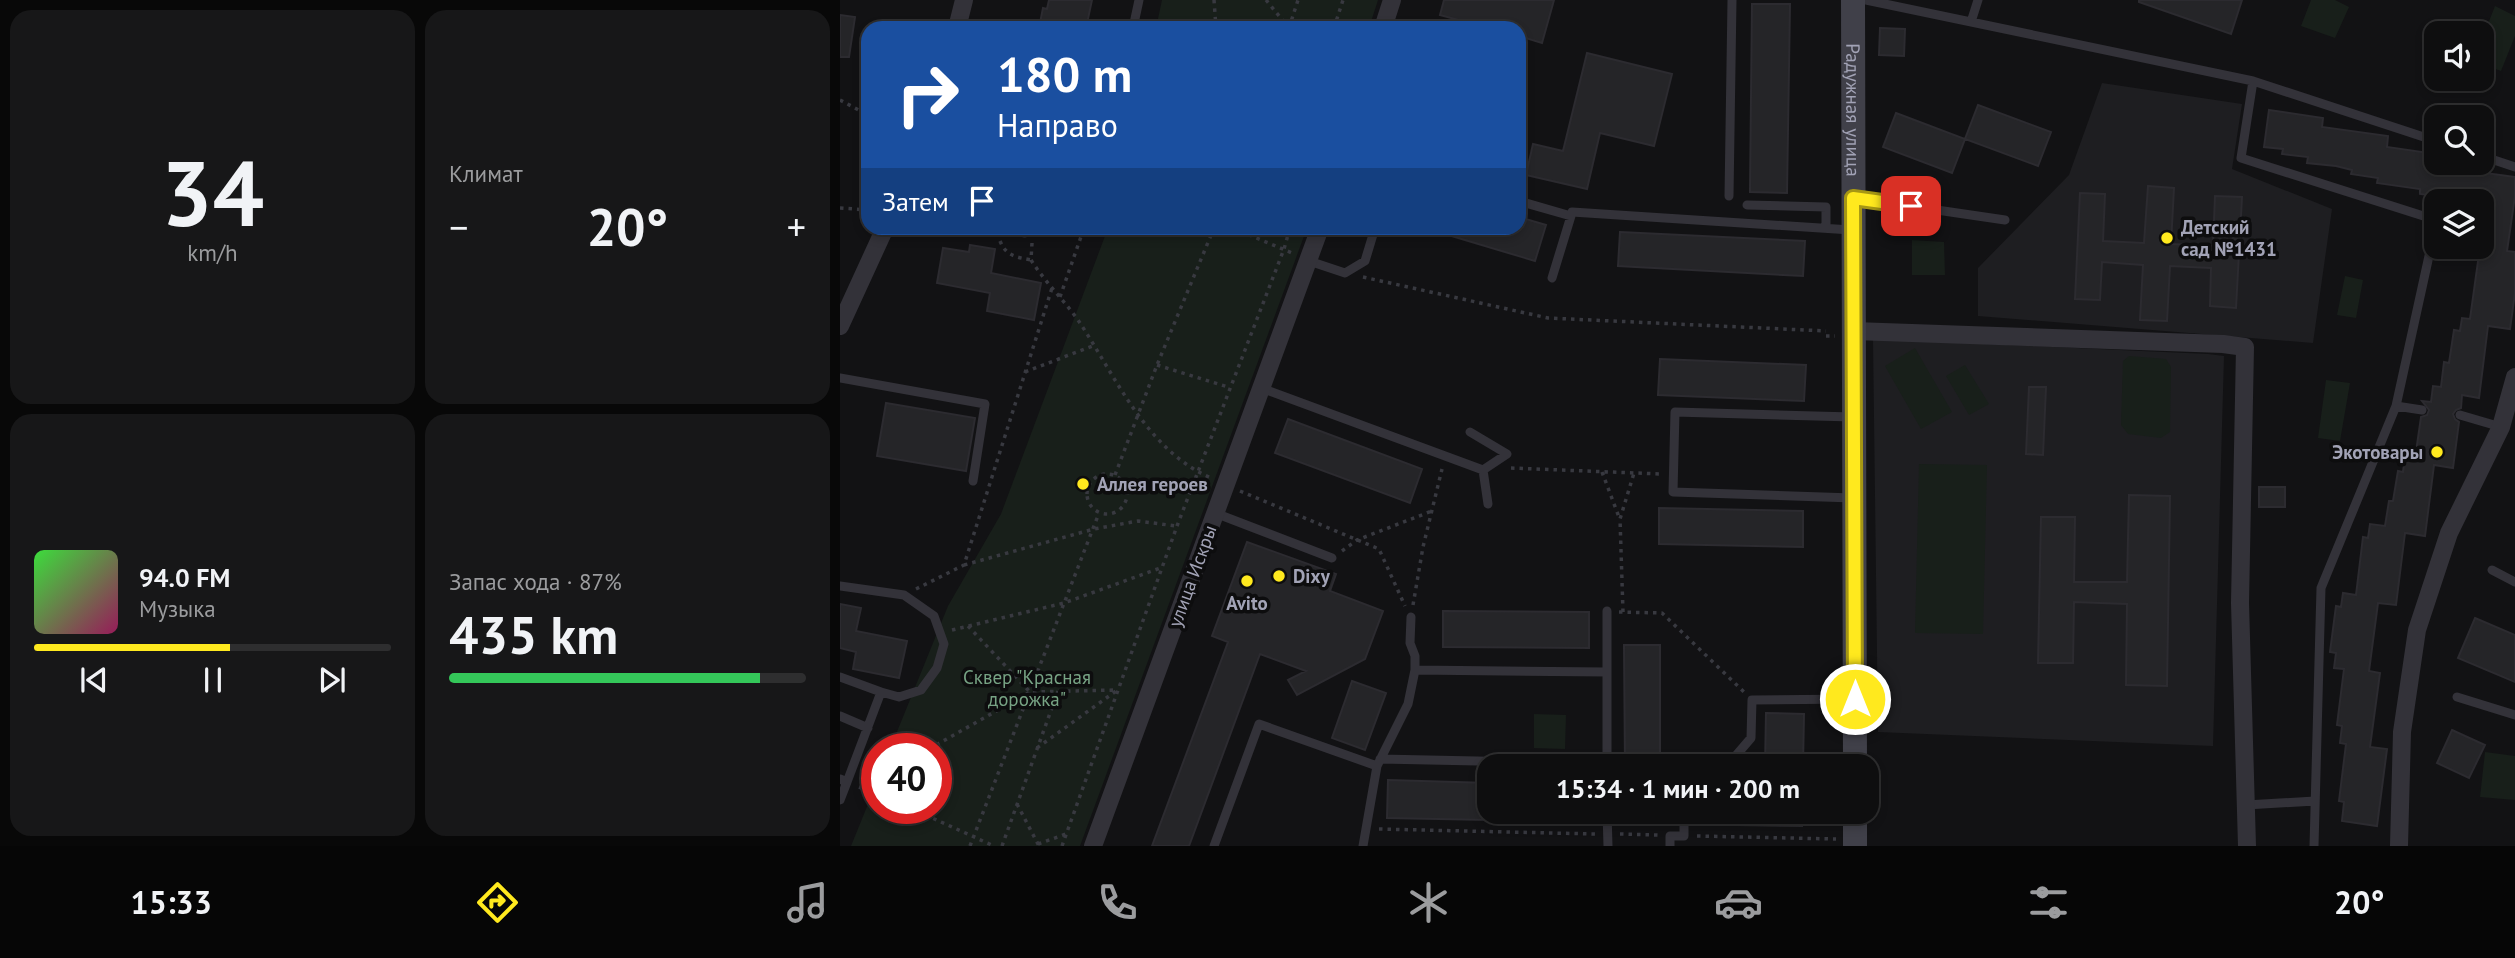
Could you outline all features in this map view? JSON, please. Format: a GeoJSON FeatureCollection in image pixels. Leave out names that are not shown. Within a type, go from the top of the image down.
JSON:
{"type":"FeatureCollection","features":[{"type":"Feature","properties":{"kind":"street"},"geometry":{"type":"LineString","coordinates":[[959,21],[964,0]]}},
{"type":"Feature","properties":{"kind":"street"},"geometry":{"type":"LineString","coordinates":[[1385,21],[1392,0]]}},
{"type":"Feature","properties":{"kind":"street","name":"Радужная улица"},"geometry":{"type":"LineString","coordinates":[[1853,0],[1855,754]]}},
{"type":"Feature","properties":{"kind":"street"},"geometry":{"type":"LineString","coordinates":[[840,326],[882,235]]}},
{"type":"Feature","properties":{"kind":"street","name":"улица Искры"},"geometry":{"type":"LineString","coordinates":[[1093,846],[1318,235]]}},
{"type":"Feature","properties":{"kind":"street"},"geometry":{"type":"LineString","coordinates":[[1854,331],[2245,347],[2241,603],[2247,846]]}},
{"type":"Feature","properties":{"kind":"street"},"geometry":{"type":"LineString","coordinates":[[2399,846],[2402,733],[2417,629],[2449,533],[2501,427],[2515,377]]}},
{"type":"Feature","properties":{"kind":"street"},"geometry":{"type":"LineString","coordinates":[[1855,824],[1855,843]]}},
{"type":"Feature","properties":{"kind":"lane"},"geometry":{"type":"LineString","coordinates":[[1134,21],[1139,0]]}},
{"type":"Feature","properties":{"kind":"lane"},"geometry":{"type":"LineString","coordinates":[[1729,196],[1732,0]]}},
{"type":"Feature","properties":{"kind":"lane"},"geometry":{"type":"LineString","coordinates":[[1866,0],[1896,3],[1972,22],[2253,81],[2424,137]]}},
{"type":"Feature","properties":{"kind":"lane"},"geometry":{"type":"LineString","coordinates":[[1972,22],[1978,0]]}},
{"type":"Feature","properties":{"kind":"lane"},"geometry":{"type":"LineString","coordinates":[[2253,81],[2241,158],[2424,218]]}},
{"type":"Feature","properties":{"kind":"lane"},"geometry":{"type":"LineString","coordinates":[[2494,160],[2515,167]]}},
{"type":"Feature","properties":{"kind":"lane"},"geometry":{"type":"LineString","coordinates":[[1853,198],[2005,220]]}},
{"type":"Feature","properties":{"kind":"lane"},"geometry":{"type":"LineString","coordinates":[[1526,203],[1571,216]]}},
{"type":"Feature","properties":{"kind":"lane"},"geometry":{"type":"LineString","coordinates":[[1747,205],[1826,207],[1826,228]]}},
{"type":"Feature","properties":{"kind":"lane"},"geometry":{"type":"LineString","coordinates":[[1552,278],[1572,212],[1854,230]]}},
{"type":"Feature","properties":{"kind":"lane"},"geometry":{"type":"LineString","coordinates":[[1023,235],[1029,237]]}},
{"type":"Feature","properties":{"kind":"lane"},"geometry":{"type":"LineString","coordinates":[[1309,261],[1345,273],[1365,261],[1373,235]]}},
{"type":"Feature","properties":{"kind":"lane"},"geometry":{"type":"LineString","coordinates":[[2314,846],[2320,588],[2396,406],[2428,259]]}},
{"type":"Feature","properties":{"kind":"lane"},"geometry":{"type":"LineString","coordinates":[[840,378],[985,404],[973,481]]}},
{"type":"Feature","properties":{"kind":"lane"},"geometry":{"type":"LineString","coordinates":[[1261,388],[1483,470]]}},
{"type":"Feature","properties":{"kind":"lane"},"geometry":{"type":"LineString","coordinates":[[2396,406],[2421,410]]}},
{"type":"Feature","properties":{"kind":"lane"},"geometry":{"type":"LineString","coordinates":[[1854,417],[1675,412],[1673,492],[1854,498]]}},
{"type":"Feature","properties":{"kind":"lane"},"geometry":{"type":"LineString","coordinates":[[2460,415],[2501,427]]}},
{"type":"Feature","properties":{"kind":"lane"},"geometry":{"type":"LineString","coordinates":[[1470,432],[1507,454],[1483,470]]}},
{"type":"Feature","properties":{"kind":"lane"},"geometry":{"type":"LineString","coordinates":[[1483,470],[1488,504]]}},
{"type":"Feature","properties":{"kind":"lane"},"geometry":{"type":"LineString","coordinates":[[1215,513],[1332,558]]}},
{"type":"Feature","properties":{"kind":"lane"},"geometry":{"type":"LineString","coordinates":[[2492,570],[2515,582]]}},
{"type":"Feature","properties":{"kind":"lane"},"geometry":{"type":"LineString","coordinates":[[840,586],[904,595],[934,616],[944,644],[937,668],[921,690],[899,698],[840,677]]}},
{"type":"Feature","properties":{"kind":"lane"},"geometry":{"type":"LineString","coordinates":[[1607,611],[1607,754]]}},
{"type":"Feature","properties":{"kind":"lane"},"geometry":{"type":"LineString","coordinates":[[1363,846],[1378,762],[1408,704],[1415,670],[1415,656],[1410,643],[1410,617]]}},
{"type":"Feature","properties":{"kind":"lane"},"geometry":{"type":"LineString","coordinates":[[1415,670],[1607,672]]}},
{"type":"Feature","properties":{"kind":"lane"},"geometry":{"type":"LineString","coordinates":[[840,800],[844,780],[881,692]]}},
{"type":"Feature","properties":{"kind":"lane"},"geometry":{"type":"LineString","coordinates":[[2457,697],[2515,715]]}},
{"type":"Feature","properties":{"kind":"lane"},"geometry":{"type":"LineString","coordinates":[[1736,754],[1751,738],[1752,700],[1855,699]]}},
{"type":"Feature","properties":{"kind":"lane"},"geometry":{"type":"LineString","coordinates":[[840,716],[868,728]]}},
{"type":"Feature","properties":{"kind":"lane"},"geometry":{"type":"LineString","coordinates":[[1214,846],[1259,724],[1378,762],[1477,763]]}},
{"type":"Feature","properties":{"kind":"lane"},"geometry":{"type":"LineString","coordinates":[[2246,805],[2315,801]]}},
{"type":"Feature","properties":{"kind":"lane"},"geometry":{"type":"LineString","coordinates":[[1607,824],[1608,846]]}},
{"type":"Feature","properties":{"kind":"lane"},"geometry":{"type":"LineString","coordinates":[[1670,841],[1684,836],[1684,824]]}},
{"type":"Feature","properties":{"kind":"path"},"geometry":{"type":"LineString","coordinates":[[1214,0],[1216,21]]}},
{"type":"Feature","properties":{"kind":"path"},"geometry":{"type":"LineString","coordinates":[[1266,0],[1283,21]]}},
{"type":"Feature","properties":{"kind":"path"},"geometry":{"type":"LineString","coordinates":[[1291,21],[1298,0]]}},
{"type":"Feature","properties":{"kind":"path"},"geometry":{"type":"LineString","coordinates":[[1336,21],[1343,0]]}},
{"type":"Feature","properties":{"kind":"path"},"geometry":{"type":"LineString","coordinates":[[840,100],[861,111]]}},
{"type":"Feature","properties":{"kind":"path"},"geometry":{"type":"LineString","coordinates":[[840,208],[861,210]]}},
{"type":"Feature","properties":{"kind":"path"},"geometry":{"type":"LineString","coordinates":[[1060,297],[1082,235]]}},
{"type":"Feature","properties":{"kind":"path"},"geometry":{"type":"LineString","coordinates":[[1115,475],[1211,235]]}},
{"type":"Feature","properties":{"kind":"path"},"geometry":{"type":"LineString","coordinates":[[1249,235],[1309,261]]}},
{"type":"Feature","properties":{"kind":"path"},"geometry":{"type":"LineString","coordinates":[[1062,846],[1177,526],[1288,235]]}},
{"type":"Feature","properties":{"kind":"path"},"geometry":{"type":"LineString","coordinates":[[1029,237],[1031,260],[1095,345],[1138,413],[1179,460],[1197,472],[1378,549],[1410,617]]}},
{"type":"Feature","properties":{"kind":"path"},"geometry":{"type":"LineString","coordinates":[[999,238],[1003,250],[1010,255],[1031,260]]}},
{"type":"Feature","properties":{"kind":"path"},"geometry":{"type":"LineString","coordinates":[[1345,273],[1548,318],[1826,331]]}},
{"type":"Feature","properties":{"kind":"path"},"geometry":{"type":"LineString","coordinates":[[964,565],[1052,288]]}},
{"type":"Feature","properties":{"kind":"path"},"geometry":{"type":"LineString","coordinates":[[1025,373],[1095,345]]}},
{"type":"Feature","properties":{"kind":"path"},"geometry":{"type":"LineString","coordinates":[[1157,365],[1229,388]]}},
{"type":"Feature","properties":{"kind":"path"},"geometry":{"type":"LineString","coordinates":[[1410,617],[1445,457]]}},
{"type":"Feature","properties":{"kind":"path"},"geometry":{"type":"LineString","coordinates":[[1483,470],[1507,468],[1674,474]]}},
{"type":"Feature","properties":{"kind":"path"},"geometry":{"type":"LineString","coordinates":[[1602,471],[1620,519],[1623,612]]}},
{"type":"Feature","properties":{"kind":"path"},"geometry":{"type":"LineString","coordinates":[[1620,519],[1634,473]]}},
{"type":"Feature","properties":{"kind":"path"},"geometry":{"type":"LineString","coordinates":[[1099,475],[1115,475],[1126,486],[1126,502],[1115,513],[1099,513],[1088,502],[1088,486],[1099,475]]}},
{"type":"Feature","properties":{"kind":"path"},"geometry":{"type":"LineString","coordinates":[[1332,558],[1357,540],[1432,511]]}},
{"type":"Feature","properties":{"kind":"path"},"geometry":{"type":"LineString","coordinates":[[971,846],[1099,513]]}},
{"type":"Feature","properties":{"kind":"path"},"geometry":{"type":"LineString","coordinates":[[904,595],[964,565],[1094,529],[1138,521],[1177,526]]}},
{"type":"Feature","properties":{"kind":"path"},"geometry":{"type":"LineString","coordinates":[[940,633],[1065,603],[1163,567]]}},
{"type":"Feature","properties":{"kind":"path"},"geometry":{"type":"LineString","coordinates":[[1607,611],[1662,613],[1752,700]]}},
{"type":"Feature","properties":{"kind":"path"},"geometry":{"type":"LineString","coordinates":[[968,626],[1031,692]]}},
{"type":"Feature","properties":{"kind":"path"},"geometry":{"type":"LineString","coordinates":[[952,736],[1031,692],[1117,690]]}},
{"type":"Feature","properties":{"kind":"path"},"geometry":{"type":"LineString","coordinates":[[1037,748],[1117,690]]}},
{"type":"Feature","properties":{"kind":"path"},"geometry":{"type":"LineString","coordinates":[[1002,846],[1058,691]]}},
{"type":"Feature","properties":{"kind":"path"},"geometry":{"type":"LineString","coordinates":[[844,780],[861,787]]}},
{"type":"Feature","properties":{"kind":"path"},"geometry":{"type":"LineString","coordinates":[[1017,804],[1038,845],[1066,834]]}},
{"type":"Feature","properties":{"kind":"path"},"geometry":{"type":"LineString","coordinates":[[947,824],[994,846]]}},
{"type":"Feature","properties":{"kind":"path"},"geometry":{"type":"LineString","coordinates":[[1366,829],[1607,834],[1670,841]]}},
{"type":"Feature","properties":{"kind":"path"},"geometry":{"type":"LineString","coordinates":[[1684,836],[1855,843]]}},
{"type":"Feature","properties":{"kind":"shaded area","name":"Детский сад №1431"},"geometry":{"type":"Polygon","coordinates":[[[2102,83],[2242,104],[2232,169],[2332,209],[2313,343],[1978,316],[1978,268],[2069,175],[2102,83]]]}},
{"type":"Feature","properties":{"kind":"shaded area"},"geometry":{"type":"Polygon","coordinates":[[[1873,339],[2224,356],[2213,746],[1878,732],[1873,339]]]}},
{"type":"Feature","properties":{"kind":"green space"},"geometry":{"type":"Polygon","coordinates":[[[1162,0],[1378,0],[1371,21],[1158,21],[1162,0]]]}},
{"type":"Feature","properties":{"kind":"green space"},"geometry":{"type":"Polygon","coordinates":[[[2311,0],[2335,0],[2349,7],[2335,38],[2301,26],[2311,0]]]}},
{"type":"Feature","properties":{"kind":"green space"},"geometry":{"type":"Polygon","coordinates":[[[2495,6],[2515,16],[2515,36],[2501,71],[2494,68],[2494,21],[2489,21],[2495,6]]]}},
{"type":"Feature","properties":{"kind":"green space","name":"Сквер \"Красная дорожка\""},"geometry":{"type":"Polygon","coordinates":[[[1105,235],[1304,235],[1080,846],[851,846],[861,821],[861,824],[952,824],[952,733],[896,733],[948,606],[1001,514],[1105,235]]]}},
{"type":"Feature","properties":{"kind":"green space"},"geometry":{"type":"Polygon","coordinates":[[[1912,240],[1944,242],[1945,275],[1912,275],[1912,240]]]}},
{"type":"Feature","properties":{"kind":"green space"},"geometry":{"type":"Polygon","coordinates":[[[2345,276],[2363,280],[2356,318],[2337,315],[2345,276]]]}},
{"type":"Feature","properties":{"kind":"green space"},"geometry":{"type":"Polygon","coordinates":[[[1915,348],[1952,412],[1921,429],[1885,366],[1915,348]]]}},
{"type":"Feature","properties":{"kind":"green space"},"geometry":{"type":"Polygon","coordinates":[[[2129,356],[2166,359],[2171,367],[2170,432],[2161,438],[2128,434],[2121,425],[2123,361],[2129,356]]]}},
{"type":"Feature","properties":{"kind":"green space"},"geometry":{"type":"Polygon","coordinates":[[[1965,365],[1989,404],[1969,415],[1946,376],[1965,365]]]}},
{"type":"Feature","properties":{"kind":"green space"},"geometry":{"type":"Polygon","coordinates":[[[2326,380],[2350,383],[2340,441],[2318,438],[2326,380]]]}},
{"type":"Feature","properties":{"kind":"green space"},"geometry":{"type":"Polygon","coordinates":[[[1919,464],[1987,465],[1983,634],[1915,633],[1919,464]]]}},
{"type":"Feature","properties":{"kind":"green space"},"geometry":{"type":"Polygon","coordinates":[[[1534,714],[1566,715],[1565,749],[1534,748],[1534,714]]]}},
{"type":"Feature","properties":{"kind":"green space"},"geometry":{"type":"Polygon","coordinates":[[[2485,752],[2515,756],[2515,800],[2480,797],[2485,752]]]}},
{"type":"Feature","properties":{"kind":"building"},"geometry":{"type":"Polygon","coordinates":[[[1049,0],[1092,0],[1088,21],[1040,21],[1043,8],[1047,9],[1049,0]]]}},
{"type":"Feature","properties":{"kind":"building"},"geometry":{"type":"Polygon","coordinates":[[[1444,0],[1554,0],[1542,43],[1526,38],[1526,21],[1462,21],[1440,15],[1444,0]]]}},
{"type":"Feature","properties":{"kind":"building"},"geometry":{"type":"Polygon","coordinates":[[[2139,0],[2242,0],[2231,34],[2139,0]]]}},
{"type":"Feature","properties":{"kind":"building"},"geometry":{"type":"Polygon","coordinates":[[[1752,4],[1790,4],[1787,193],[1750,192],[1752,4]]]}},
{"type":"Feature","properties":{"kind":"building"},"geometry":{"type":"Polygon","coordinates":[[[840,15],[855,17],[849,57],[840,57],[840,15]]]}},
{"type":"Feature","properties":{"kind":"building"},"geometry":{"type":"Polygon","coordinates":[[[1880,28],[1905,29],[1904,56],[1879,55],[1880,28]]]}},
{"type":"Feature","properties":{"kind":"building"},"geometry":{"type":"Polygon","coordinates":[[[1587,53],[1672,74],[1654,146],[1600,133],[1587,189],[1526,175],[1533,144],[1563,151],[1587,53]]]}},
{"type":"Feature","properties":{"kind":"building"},"geometry":{"type":"Polygon","coordinates":[[[1978,105],[2051,132],[2038,166],[1965,139],[1978,105]]]}},
{"type":"Feature","properties":{"kind":"building"},"geometry":{"type":"Polygon","coordinates":[[[2269,110],[2323,118],[2322,127],[2388,136],[2387,147],[2424,152],[2424,175],[2494,174],[2515,177],[2507,251],[2515,252],[2515,293],[2510,329],[2488,326],[2479,398],[2462,395],[2461,408],[2453,414],[2459,422],[2453,468],[2434,465],[2425,536],[2405,533],[2396,605],[2378,603],[2369,671],[2380,673],[2370,747],[2387,749],[2377,826],[2342,821],[2344,802],[2339,801],[2346,744],[2340,743],[2342,726],[2337,725],[2344,669],[2334,668],[2336,653],[2330,652],[2336,606],[2341,607],[2343,593],[2356,595],[2363,537],[2368,538],[2370,524],[2385,526],[2398,471],[2403,472],[2405,457],[2415,459],[2421,417],[2427,415],[2429,410],[2422,401],[2431,402],[2433,386],[2441,387],[2444,362],[2449,363],[2454,330],[2460,331],[2462,318],[2470,319],[2478,259],[2494,259],[2494,189],[2424,189],[2424,195],[2420,194],[2420,189],[2377,183],[2378,178],[2351,174],[2352,170],[2336,166],[2307,163],[2308,157],[2282,154],[2283,149],[2264,147],[2269,110]]]}},
{"type":"Feature","properties":{"kind":"building"},"geometry":{"type":"Polygon","coordinates":[[[1896,113],[1965,139],[1952,173],[1883,147],[1896,113]]]}},
{"type":"Feature","properties":{"kind":"building"},"geometry":{"type":"Polygon","coordinates":[[[2148,186],[2174,188],[2171,244],[2213,246],[2215,196],[2242,197],[2236,308],[2210,306],[2211,268],[2170,266],[2167,321],[2140,320],[2143,265],[2102,262],[2100,300],[2075,299],[2080,193],[2105,194],[2103,241],[2144,243],[2148,186]]]}},
{"type":"Feature","properties":{"kind":"building"},"geometry":{"type":"Polygon","coordinates":[[[1526,219],[1546,225],[1535,261],[1448,235],[1526,235],[1526,219]]]}},
{"type":"Feature","properties":{"kind":"building"},"geometry":{"type":"Polygon","coordinates":[[[1620,232],[1805,241],[1803,276],[1618,266],[1620,232]]]}},
{"type":"Feature","properties":{"kind":"building"},"geometry":{"type":"Polygon","coordinates":[[[970,245],[995,249],[991,273],[1041,283],[1034,320],[987,311],[990,293],[937,283],[943,248],[969,252],[970,245]]]}},
{"type":"Feature","properties":{"kind":"building"},"geometry":{"type":"Polygon","coordinates":[[[1660,359],[1806,365],[1804,401],[1658,395],[1660,359]]]}},
{"type":"Feature","properties":{"kind":"building"},"geometry":{"type":"Polygon","coordinates":[[[2029,387],[2046,387],[2043,455],[2026,454],[2029,387]]]}},
{"type":"Feature","properties":{"kind":"building"},"geometry":{"type":"Polygon","coordinates":[[[886,403],[975,418],[966,471],[877,456],[886,403]]]}},
{"type":"Feature","properties":{"kind":"building"},"geometry":{"type":"Polygon","coordinates":[[[1288,419],[1422,469],[1410,503],[1275,453],[1288,419]]]}},
{"type":"Feature","properties":{"kind":"building"},"geometry":{"type":"Polygon","coordinates":[[[2259,487],[2285,487],[2285,507],[2259,507],[2259,487]]]}},
{"type":"Feature","properties":{"kind":"building"},"geometry":{"type":"Polygon","coordinates":[[[2129,495],[2170,496],[2167,686],[2126,685],[2127,604],[2074,602],[2073,663],[2038,663],[2041,517],[2075,517],[2074,582],[2127,582],[2129,495]]]}},
{"type":"Feature","properties":{"kind":"building"},"geometry":{"type":"Polygon","coordinates":[[[1659,508],[1803,511],[1803,547],[1659,544],[1659,508]]]}},
{"type":"Feature","properties":{"kind":"building"},"geometry":{"type":"Polygon","coordinates":[[[1247,542],[1336,574],[1330,591],[1383,611],[1365,659],[1297,695],[1288,680],[1306,671],[1260,654],[1189,846],[1152,846],[1228,642],[1212,636],[1247,542]]]}},
{"type":"Feature","properties":{"kind":"building"},"geometry":{"type":"Polygon","coordinates":[[[840,604],[861,608],[856,631],[907,641],[899,678],[853,669],[856,652],[840,648],[840,604]]]}},
{"type":"Feature","properties":{"kind":"building"},"geometry":{"type":"Polygon","coordinates":[[[1443,611],[1589,612],[1589,648],[1443,647],[1443,611]]]}},
{"type":"Feature","properties":{"kind":"building"},"geometry":{"type":"Polygon","coordinates":[[[2475,618],[2515,635],[2515,682],[2458,658],[2475,618]]]}},
{"type":"Feature","properties":{"kind":"building"},"geometry":{"type":"Polygon","coordinates":[[[1624,645],[1660,645],[1660,754],[1625,754],[1624,645]]]}},
{"type":"Feature","properties":{"kind":"building"},"geometry":{"type":"Polygon","coordinates":[[[1352,681],[1386,693],[1365,750],[1332,738],[1352,681]]]}},
{"type":"Feature","properties":{"kind":"building"},"geometry":{"type":"Polygon","coordinates":[[[1766,713],[1804,714],[1803,754],[1765,754],[1766,713]]]}},
{"type":"Feature","properties":{"kind":"building"},"geometry":{"type":"Polygon","coordinates":[[[2452,730],[2485,745],[2469,778],[2437,763],[2452,730]]]}},
{"type":"Feature","properties":{"kind":"building"},"geometry":{"type":"Polygon","coordinates":[[[1388,780],[1477,783],[1477,820],[1387,818],[1388,780]]]}},
{"type":"Feature","properties":{"kind":"building"},"geometry":{"type":"Polygon","coordinates":[[[1802,824],[1802,826],[1737,825],[1802,824]]]}},
{"type":"Feature","properties":{"kind":"place","name":"Детский сад №1431"},"geometry":{"type":"Point","coordinates":[2167,238]}},
{"type":"Feature","properties":{"kind":"place","name":"Экотовары"},"geometry":{"type":"Point","coordinates":[2437,452]}},
{"type":"Feature","properties":{"kind":"place","name":"Аллея героев"},"geometry":{"type":"Point","coordinates":[1083,484]}},
{"type":"Feature","properties":{"kind":"place","name":"Dixy"},"geometry":{"type":"Point","coordinates":[1279,576]}},
{"type":"Feature","properties":{"kind":"place","name":"Avito"},"geometry":{"type":"Point","coordinates":[1247,581]}},
{"type":"Feature","properties":{"kind":"route"},"geometry":{"type":"LineString","coordinates":[[1855,699],[1853,198],[1911,206]]}}]}
